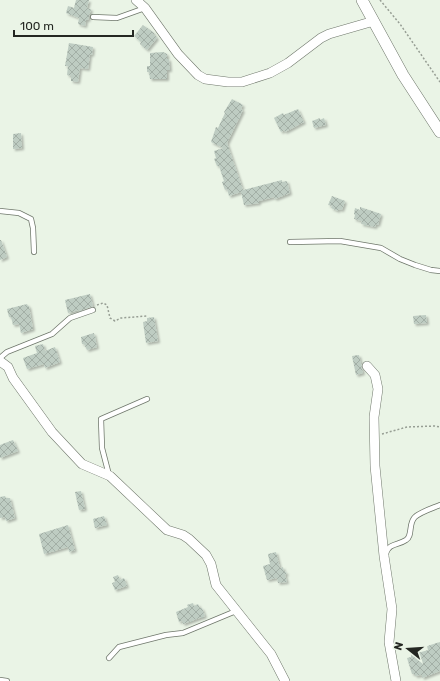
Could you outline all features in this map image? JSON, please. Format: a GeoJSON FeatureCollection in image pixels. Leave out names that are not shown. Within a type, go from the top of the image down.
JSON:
{"type":"FeatureCollection","features":[{"type":"Feature","properties":{"kind":"street"},"geometry":{"type":"LineString","coordinates":[[136,0],[145,8],[178,54],[198,75],[206,79],[228,82],[242,82],[270,73],[288,63],[321,38],[329,34],[374,22]]}},
{"type":"Feature","properties":{"kind":"street"},"geometry":{"type":"LineString","coordinates":[[364,1],[403,75],[440,132]]}},
{"type":"Feature","properties":{"kind":"street"},"geometry":{"type":"LineString","coordinates":[[0,361],[8,367],[12,378],[52,432],[82,464],[110,476],[167,530],[189,538],[206,555],[211,564],[216,585],[271,654],[286,681]]}},
{"type":"Feature","properties":{"kind":"street"},"geometry":{"type":"LineString","coordinates":[[367,366],[375,375],[378,389],[374,417],[376,466],[384,556],[392,608],[389,642],[396,681]]}},
{"type":"Feature","properties":{"kind":"lane"},"geometry":{"type":"LineString","coordinates":[[93,17],[117,18],[145,8]]}},
{"type":"Feature","properties":{"kind":"lane"},"geometry":{"type":"LineString","coordinates":[[0,211],[19,213],[31,219],[34,252]]}},
{"type":"Feature","properties":{"kind":"lane"},"geometry":{"type":"LineString","coordinates":[[290,242],[340,241],[381,248],[400,259],[415,265],[440,271]]}},
{"type":"Feature","properties":{"kind":"lane"},"geometry":{"type":"LineString","coordinates":[[0,358],[7,352],[52,334],[70,318],[93,310]]}},
{"type":"Feature","properties":{"kind":"lane"},"geometry":{"type":"LineString","coordinates":[[110,476],[102,448],[100,419],[147,399]]}},
{"type":"Feature","properties":{"kind":"lane"},"geometry":{"type":"LineString","coordinates":[[384,556],[390,546],[406,540],[409,537],[412,522],[415,517],[440,505]]}},
{"type":"Feature","properties":{"kind":"lane"},"geometry":{"type":"LineString","coordinates":[[109,658],[119,647],[166,635],[183,633],[236,611]]}},
{"type":"Feature","properties":{"kind":"lane"},"geometry":{"type":"LineString","coordinates":[[0,680],[8,681]]}},
{"type":"Feature","properties":{"kind":"path"},"geometry":{"type":"LineString","coordinates":[[380,0],[400,24],[440,82]]}},
{"type":"Feature","properties":{"kind":"path"},"geometry":{"type":"LineString","coordinates":[[93,310],[97,305],[103,303],[107,305],[110,318],[115,321],[121,318],[147,316]]}},
{"type":"Feature","properties":{"kind":"path"},"geometry":{"type":"LineString","coordinates":[[375,435],[385,434],[407,427],[435,426],[440,428]]}},
{"type":"Feature","properties":{"kind":"building"},"geometry":{"type":"Polygon","coordinates":[[[76,0],[89,0],[87,8],[91,9],[85,26],[78,24],[79,18],[66,13],[68,6],[74,8],[76,0]]]}},
{"type":"Feature","properties":{"kind":"building"},"geometry":{"type":"Polygon","coordinates":[[[143,25],[154,33],[157,38],[147,50],[134,36],[143,25]]]}},
{"type":"Feature","properties":{"kind":"building"},"geometry":{"type":"Polygon","coordinates":[[[69,43],[93,47],[92,55],[90,54],[88,69],[80,68],[78,82],[71,81],[71,76],[67,75],[68,66],[65,66],[69,43]]]}},
{"type":"Feature","properties":{"kind":"building"},"geometry":{"type":"Polygon","coordinates":[[[163,52],[167,54],[167,59],[169,59],[170,70],[167,70],[167,79],[150,79],[149,72],[147,72],[147,66],[150,66],[150,53],[163,52]]]}},
{"type":"Feature","properties":{"kind":"building"},"geometry":{"type":"Polygon","coordinates":[[[232,99],[243,105],[241,109],[243,110],[227,143],[243,190],[282,180],[282,182],[287,181],[290,193],[275,199],[274,197],[259,201],[259,203],[244,205],[241,192],[229,196],[227,189],[225,190],[222,182],[224,181],[219,166],[217,166],[214,159],[216,158],[214,151],[223,148],[211,142],[216,127],[218,128],[225,113],[224,112],[232,99]]]}},
{"type":"Feature","properties":{"kind":"building"},"geometry":{"type":"Polygon","coordinates":[[[298,109],[304,122],[285,132],[284,130],[281,132],[274,118],[283,113],[284,115],[298,109]]]}},
{"type":"Feature","properties":{"kind":"building"},"geometry":{"type":"Polygon","coordinates":[[[320,118],[320,120],[324,118],[326,125],[314,128],[312,121],[320,118]]]}},
{"type":"Feature","properties":{"kind":"building"},"geometry":{"type":"Polygon","coordinates":[[[21,133],[22,148],[13,149],[13,134],[21,133]]]}},
{"type":"Feature","properties":{"kind":"building"},"geometry":{"type":"Polygon","coordinates":[[[332,196],[345,201],[342,210],[338,209],[338,211],[331,208],[332,206],[328,205],[332,196]]]}},
{"type":"Feature","properties":{"kind":"building"},"geometry":{"type":"Polygon","coordinates":[[[360,207],[381,214],[378,225],[376,224],[375,227],[361,224],[362,221],[354,219],[355,208],[360,210],[360,207]]]}},
{"type":"Feature","properties":{"kind":"building"},"geometry":{"type":"Polygon","coordinates":[[[0,240],[7,257],[0,260],[0,240]]]}},
{"type":"Feature","properties":{"kind":"building"},"geometry":{"type":"Polygon","coordinates":[[[90,294],[93,306],[80,311],[68,313],[65,300],[90,294]]]}},
{"type":"Feature","properties":{"kind":"building"},"geometry":{"type":"Polygon","coordinates":[[[27,304],[29,306],[33,329],[21,333],[19,324],[13,325],[7,309],[27,304]]]}},
{"type":"Feature","properties":{"kind":"building"},"geometry":{"type":"Polygon","coordinates":[[[426,315],[427,323],[414,324],[413,316],[426,315]]]}},
{"type":"Feature","properties":{"kind":"building"},"geometry":{"type":"Polygon","coordinates":[[[154,317],[158,341],[146,343],[143,322],[147,321],[147,318],[154,317]]]}},
{"type":"Feature","properties":{"kind":"building"},"geometry":{"type":"Polygon","coordinates":[[[94,333],[97,347],[87,350],[84,344],[82,344],[81,337],[94,333]]]}},
{"type":"Feature","properties":{"kind":"building"},"geometry":{"type":"Polygon","coordinates":[[[43,344],[45,351],[55,347],[60,362],[45,368],[44,364],[27,369],[23,358],[37,353],[35,346],[43,344]]]}},
{"type":"Feature","properties":{"kind":"building"},"geometry":{"type":"Polygon","coordinates":[[[359,355],[363,373],[356,375],[352,356],[359,355]]]}},
{"type":"Feature","properties":{"kind":"building"},"geometry":{"type":"Polygon","coordinates":[[[13,440],[18,451],[0,458],[0,445],[13,440]]]}},
{"type":"Feature","properties":{"kind":"building"},"geometry":{"type":"Polygon","coordinates":[[[81,491],[85,509],[79,510],[75,492],[81,491]]]}},
{"type":"Feature","properties":{"kind":"building"},"geometry":{"type":"Polygon","coordinates":[[[5,496],[6,498],[10,498],[15,518],[6,521],[5,517],[0,518],[0,497],[5,496]]]}},
{"type":"Feature","properties":{"kind":"building"},"geometry":{"type":"Polygon","coordinates":[[[104,516],[107,525],[95,528],[93,519],[104,516]]]}},
{"type":"Feature","properties":{"kind":"building"},"geometry":{"type":"Polygon","coordinates":[[[68,525],[75,550],[69,552],[68,547],[44,554],[39,534],[68,525]]]}},
{"type":"Feature","properties":{"kind":"building"},"geometry":{"type":"Polygon","coordinates":[[[276,552],[280,568],[283,567],[284,571],[287,573],[285,575],[287,582],[278,583],[277,578],[267,580],[263,566],[270,564],[268,554],[276,552]]]}},
{"type":"Feature","properties":{"kind":"building"},"geometry":{"type":"Polygon","coordinates":[[[118,575],[120,580],[124,578],[127,586],[115,590],[112,583],[115,582],[113,577],[118,575]]]}},
{"type":"Feature","properties":{"kind":"building"},"geometry":{"type":"Polygon","coordinates":[[[193,603],[194,606],[198,604],[200,608],[202,608],[205,616],[183,624],[182,621],[179,622],[176,612],[193,603]]]}},
{"type":"Feature","properties":{"kind":"building"},"geometry":{"type":"Polygon","coordinates":[[[440,642],[440,671],[422,678],[422,675],[415,676],[415,674],[412,674],[407,658],[411,657],[411,655],[428,650],[427,646],[440,642]]]}}]}
